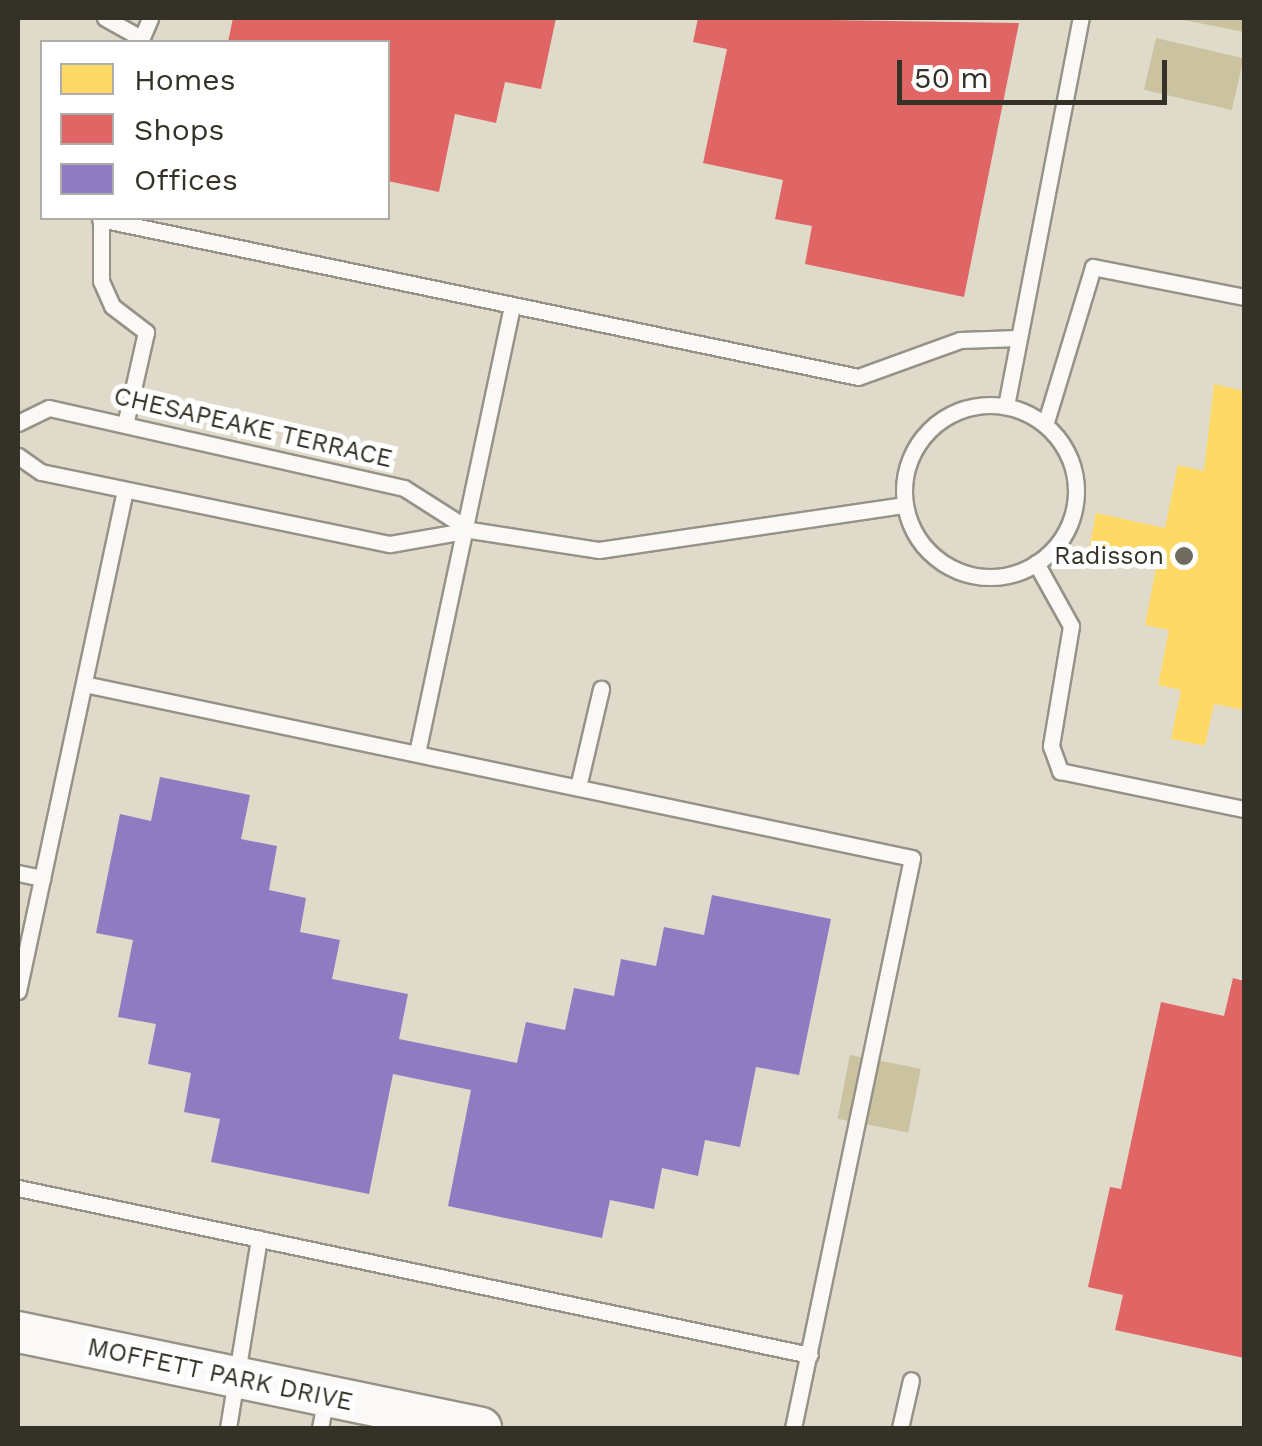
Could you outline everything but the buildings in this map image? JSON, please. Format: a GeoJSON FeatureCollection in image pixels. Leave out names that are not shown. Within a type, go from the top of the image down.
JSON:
{"type":"FeatureCollection","features":[{"type":"Feature","properties":{"kind":"street","name":"MOFFETT PARK DRIVE"},"geometry":{"type":"LineString","coordinates":[[18,1332],[233,1378],[323,1413],[480,1428]]}},
{"type":"Feature","properties":{"kind":"lane"},"geometry":{"type":"LineString","coordinates":[[105,18],[141,40],[150,18]]}},
{"type":"Feature","properties":{"kind":"lane"},"geometry":{"type":"LineString","coordinates":[[1006,406],[1081,18]]}},
{"type":"Feature","properties":{"kind":"lane"},"geometry":{"type":"LineString","coordinates":[[100,220],[100,281],[112,306],[146,332],[125,425]]}},
{"type":"Feature","properties":{"kind":"lane"},"geometry":{"type":"LineString","coordinates":[[109,220],[858,377],[960,340],[1018,338]]}},
{"type":"Feature","properties":{"kind":"lane"},"geometry":{"type":"LineString","coordinates":[[1045,425],[1093,267],[1244,298]]}},
{"type":"Feature","properties":{"kind":"lane"},"geometry":{"type":"LineString","coordinates":[[416,753],[470,530],[512,306]]}},
{"type":"Feature","properties":{"kind":"lane"},"geometry":{"type":"LineString","coordinates":[[978,405],[1006,406],[1045,425],[1073,469],[1075,496],[1056,546],[1036,563],[1010,575],[955,570],[914,532],[904,504],[904,477],[930,429],[978,405]]}},
{"type":"Feature","properties":{"kind":"lane","name":"CHESAPEAKE TERRACE"},"geometry":{"type":"LineString","coordinates":[[18,423],[50,408],[404,488],[470,530]]}},
{"type":"Feature","properties":{"kind":"lane","name":"CHESAPEAKE TERRACE"},"geometry":{"type":"LineString","coordinates":[[18,456],[42,472],[390,544],[470,530],[599,550],[904,504]]}},
{"type":"Feature","properties":{"kind":"lane"},"geometry":{"type":"LineString","coordinates":[[18,991],[125,490]]}},
{"type":"Feature","properties":{"kind":"lane"},"geometry":{"type":"LineString","coordinates":[[1036,563],[1071,626],[1050,746],[1060,771],[1244,810]]}},
{"type":"Feature","properties":{"kind":"lane"},"geometry":{"type":"LineString","coordinates":[[84,684],[912,858],[793,1428]]}},
{"type":"Feature","properties":{"kind":"lane"},"geometry":{"type":"LineString","coordinates":[[578,787],[601,688]]}},
{"type":"Feature","properties":{"kind":"lane"},"geometry":{"type":"LineString","coordinates":[[18,873],[42,878]]}},
{"type":"Feature","properties":{"kind":"lane"},"geometry":{"type":"LineString","coordinates":[[18,1188],[810,1355]]}},
{"type":"Feature","properties":{"kind":"lane"},"geometry":{"type":"LineString","coordinates":[[228,1428],[233,1378],[259,1239]]}},
{"type":"Feature","properties":{"kind":"lane"},"geometry":{"type":"LineString","coordinates":[[900,1428],[911,1380]]}},
{"type":"Feature","properties":{"kind":"shaded area"},"geometry":{"type":"Polygon","coordinates":[[[1174,18],[1244,18],[1244,32],[1174,18]]]}},
{"type":"Feature","properties":{"kind":"shaded area"},"geometry":{"type":"Polygon","coordinates":[[[1156,38],[1244,58],[1232,110],[1144,90],[1156,38]]]}},
{"type":"Feature","properties":{"kind":"shaded area"},"geometry":{"type":"Polygon","coordinates":[[[850,1055],[921,1069],[908,1133],[838,1119],[850,1055]]]}},
{"type":"Feature","properties":{"kind":"place","name":"Radisson"},"geometry":{"type":"Point","coordinates":[1184,556]}}]}
